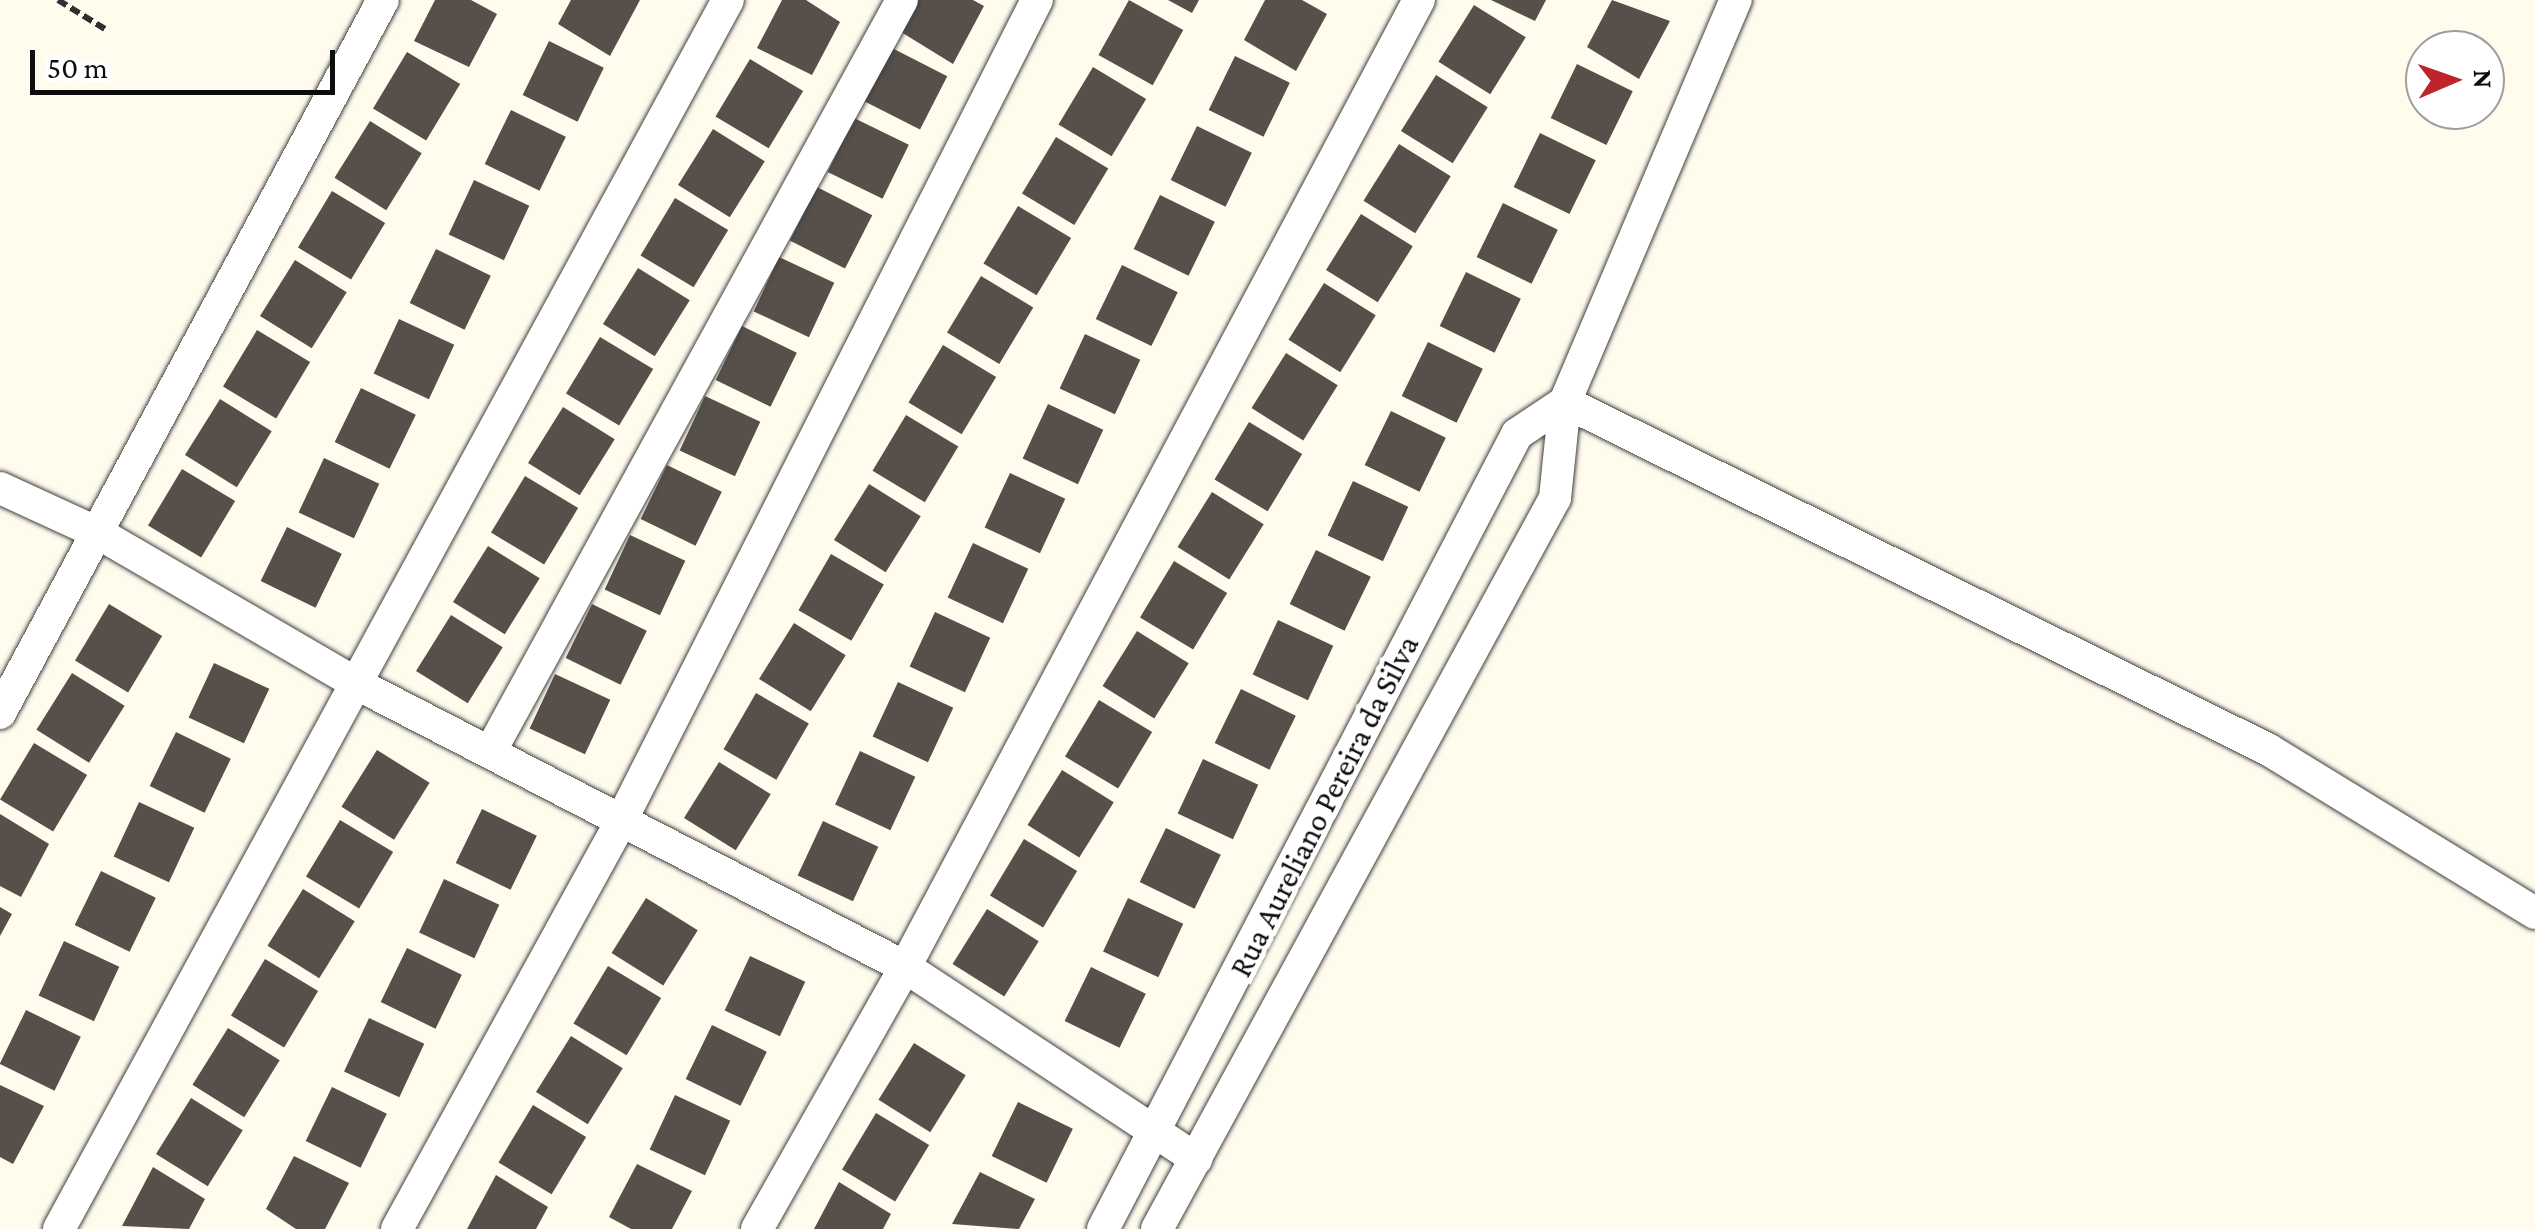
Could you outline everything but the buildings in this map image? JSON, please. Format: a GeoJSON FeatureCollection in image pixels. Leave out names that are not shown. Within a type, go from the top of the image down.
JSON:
{"type":"FeatureCollection","features":[{"type":"Feature","properties":{"kind":"street"},"geometry":{"type":"LineString","coordinates":[[0,713],[383,0]]}},
{"type":"Feature","properties":{"kind":"street"},"geometry":{"type":"LineString","coordinates":[[59,1229],[728,0]]}},
{"type":"Feature","properties":{"kind":"street"},"geometry":{"type":"LineString","coordinates":[[490,752],[902,0]]}},
{"type":"Feature","properties":{"kind":"street"},"geometry":{"type":"LineString","coordinates":[[396,1229],[622,819],[1038,0]]}},
{"type":"Feature","properties":{"kind":"street"},"geometry":{"type":"LineString","coordinates":[[758,1229],[905,967],[1420,0]]}},
{"type":"Feature","properties":{"kind":"street","name":"Rua Aureliano Pereira da Silva"},"geometry":{"type":"LineString","coordinates":[[1157,1229],[1555,498],[1565,402],[1736,0]]}},
{"type":"Feature","properties":{"kind":"street"},"geometry":{"type":"LineString","coordinates":[[1565,402],[2268,750],[2535,913]]}},
{"type":"Feature","properties":{"kind":"street","name":"Rua Aureliano Pereira da Silva"},"geometry":{"type":"LineString","coordinates":[[1103,1229],[1517,434],[1565,402]]}},
{"type":"Feature","properties":{"kind":"street"},"geometry":{"type":"LineString","coordinates":[[0,488],[98,533],[357,684],[905,967],[1196,1158]]}},
{"type":"Feature","properties":{"kind":"path"},"geometry":{"type":"LineString","coordinates":[[58,0],[105,29]]}}]}
